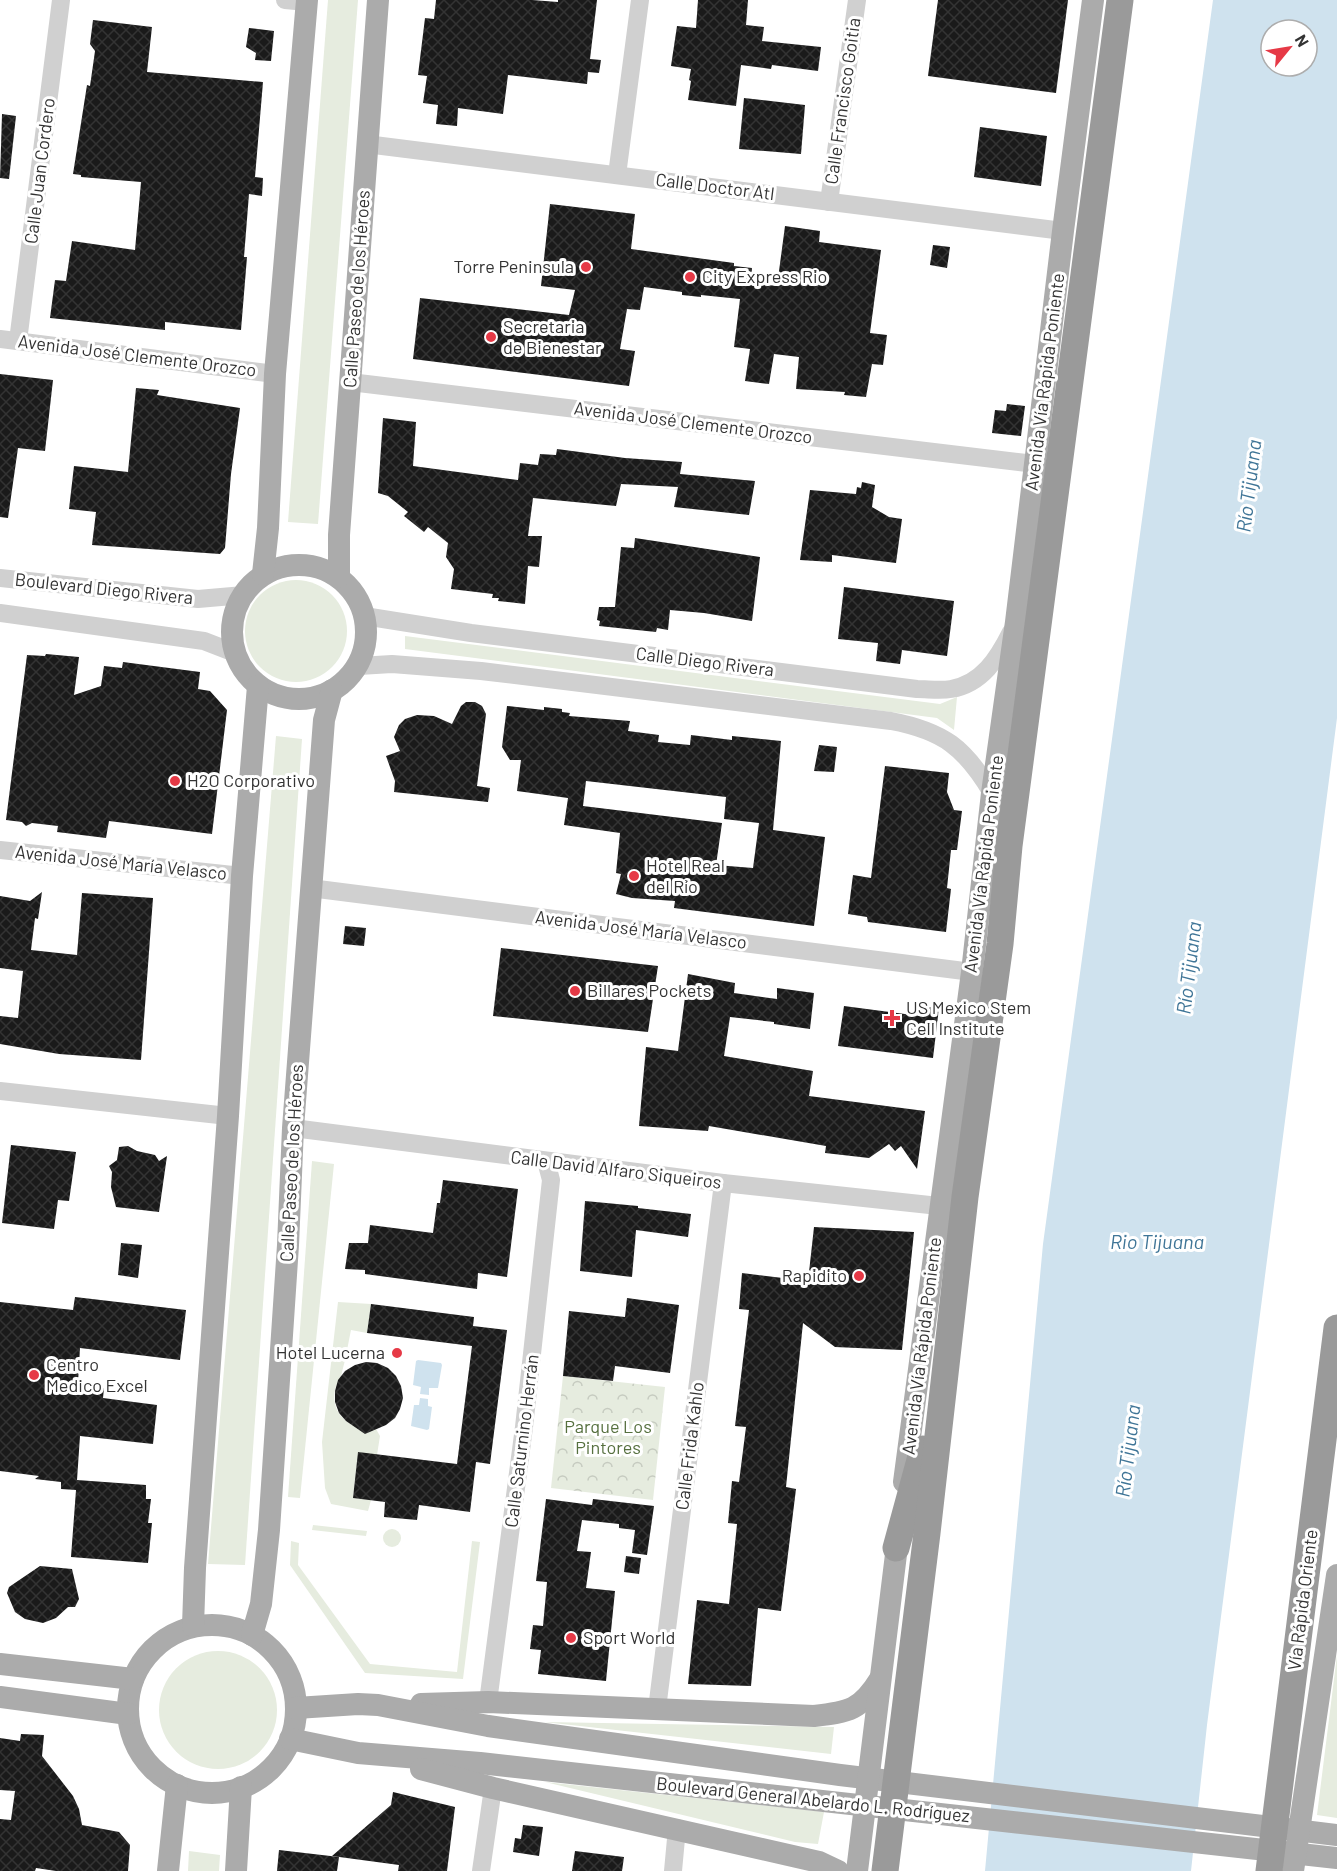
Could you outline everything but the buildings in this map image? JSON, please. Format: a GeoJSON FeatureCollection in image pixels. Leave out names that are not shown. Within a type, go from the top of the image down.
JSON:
{"type":"FeatureCollection","features":[{"type":"Feature","properties":{"kind":"highway"},"geometry":{"type":"LineString","coordinates":[[1113,0],[1114,52]]}},
{"type":"Feature","properties":{"kind":"highway","name":"Avenida Vía Rápida Poniente"},"geometry":{"type":"LineString","coordinates":[[885,1871],[965,1197],[1120,0]]}},
{"type":"Feature","properties":{"kind":"highway","name":"Vía Rápida Oriente"},"geometry":{"type":"LineString","coordinates":[[1269,1871],[1337,1335]]}},
{"type":"Feature","properties":{"kind":"highway"},"geometry":{"type":"LineString","coordinates":[[896,1548],[947,1361]]}},
{"type":"Feature","properties":{"kind":"main road","name":"Calle Paseo de los Héroes"},"geometry":{"type":"LineString","coordinates":[[339,578],[339,535],[378,0]]}},
{"type":"Feature","properties":{"kind":"main road","name":"Avenida Vía Rápida Poniente"},"geometry":{"type":"LineString","coordinates":[[856,1871],[939,1206],[972,972],[992,793],[1016,622],[1093,0]]}},
{"type":"Feature","properties":{"kind":"main road"},"geometry":{"type":"LineString","coordinates":[[263,574],[268,528],[275,374],[300,1]]}},
{"type":"Feature","properties":{"kind":"main road"},"geometry":{"type":"LineString","coordinates":[[304,564],[323,568],[339,578],[349,587],[359,602],[364,616],[366,633],[359,666],[342,685],[312,696],[295,697],[276,694],[258,686],[244,672],[235,653],[233,633],[236,612],[244,595],[263,574],[286,566],[304,564]]}},
{"type":"Feature","properties":{"kind":"main road"},"geometry":{"type":"LineString","coordinates":[[194,1626],[195,1568],[228,1116],[242,876],[258,686]]}},
{"type":"Feature","properties":{"kind":"main road","name":"Calle Paseo de los Héroes"},"geometry":{"type":"LineString","coordinates":[[252,1635],[261,1604],[269,1530],[310,888],[324,720],[332,690]]}},
{"type":"Feature","properties":{"kind":"main road"},"geometry":{"type":"LineString","coordinates":[[1293,1871],[1337,1575]]}},
{"type":"Feature","properties":{"kind":"main road"},"geometry":{"type":"LineString","coordinates":[[213,1625],[234,1628],[252,1635],[270,1648],[284,1666],[292,1686],[296,1708],[290,1739],[282,1755],[257,1779],[225,1792],[192,1790],[177,1785],[158,1773],[143,1756],[133,1736],[128,1714],[133,1679],[143,1660],[157,1645],[174,1633],[194,1626],[213,1625]]}},
{"type":"Feature","properties":{"kind":"main road"},"geometry":{"type":"LineString","coordinates":[[0,1664],[133,1679]]}},
{"type":"Feature","properties":{"kind":"main road"},"geometry":{"type":"LineString","coordinates":[[378,1705],[488,1702],[814,1716],[846,1712],[871,1694],[881,1678]]}},
{"type":"Feature","properties":{"kind":"main road"},"geometry":{"type":"LineString","coordinates":[[0,1697],[128,1714]]}},
{"type":"Feature","properties":{"kind":"main road","name":"Boulevard General Abelardo L. Rodríguez"},"geometry":{"type":"LineString","coordinates":[[296,1708],[378,1705],[488,1726],[840,1774],[1331,1834]]}},
{"type":"Feature","properties":{"kind":"main road","name":"Boulevard General Abelardo L. Rodríguez"},"geometry":{"type":"LineString","coordinates":[[290,1739],[358,1754],[480,1763],[1329,1857]]}},
{"type":"Feature","properties":{"kind":"main road"},"geometry":{"type":"LineString","coordinates":[[358,1754],[493,1788],[819,1862],[838,1871]]}},
{"type":"Feature","properties":{"kind":"main road"},"geometry":{"type":"LineString","coordinates":[[168,1871],[177,1785]]}},
{"type":"Feature","properties":{"kind":"main road"},"geometry":{"type":"LineString","coordinates":[[236,1871],[242,1787]]}},
{"type":"Feature","properties":{"kind":"street","name":"Calle Juan Cordero"},"geometry":{"type":"LineString","coordinates":[[9,340],[62,0]]}},
{"type":"Feature","properties":{"kind":"street"},"geometry":{"type":"LineString","coordinates":[[617,175],[640,0]]}},
{"type":"Feature","properties":{"kind":"street","name":"Calle Francisco Goitia"},"geometry":{"type":"LineString","coordinates":[[829,202],[857,0]]}},
{"type":"Feature","properties":{"kind":"street","name":"Calle Doctor Atl"},"geometry":{"type":"LineString","coordinates":[[366,144],[1063,231]]}},
{"type":"Feature","properties":{"kind":"street","name":"Avenida José Clemente Orozco"},"geometry":{"type":"LineString","coordinates":[[9,340],[275,374]]}},
{"type":"Feature","properties":{"kind":"street","name":"Avenida José Clemente Orozco"},"geometry":{"type":"LineString","coordinates":[[351,382],[1035,464]]}},
{"type":"Feature","properties":{"kind":"street","name":"Boulevard Diego Rivera"},"geometry":{"type":"LineString","coordinates":[[0,578],[198,599],[244,595]]}},
{"type":"Feature","properties":{"kind":"street","name":"Boulevard Diego Rivera"},"geometry":{"type":"LineString","coordinates":[[0,613],[204,641],[235,653]]}},
{"type":"Feature","properties":{"kind":"street","name":"Calle Diego Rivera"},"geometry":{"type":"LineString","coordinates":[[364,616],[471,633],[927,689],[950,689],[965,685],[977,678],[996,659],[1016,622]]}},
{"type":"Feature","properties":{"kind":"street","name":"Calle Diego Rivera"},"geometry":{"type":"LineString","coordinates":[[359,666],[392,664],[502,674],[911,724],[941,737],[966,754],[992,793]]}},
{"type":"Feature","properties":{"kind":"street","name":"Avenida José María Velasco"},"geometry":{"type":"LineString","coordinates":[[0,850],[242,876]]}},
{"type":"Feature","properties":{"kind":"street","name":"Avenida José María Velasco"},"geometry":{"type":"LineString","coordinates":[[310,888],[972,972]]}},
{"type":"Feature","properties":{"kind":"street"},"geometry":{"type":"LineString","coordinates":[[0,1091],[228,1116]]}},
{"type":"Feature","properties":{"kind":"street","name":"Calle David Alfaro Siqueiros"},"geometry":{"type":"LineString","coordinates":[[293,1128],[723,1183],[939,1206]]}},
{"type":"Feature","properties":{"kind":"street","name":"Calle Saturnino Herrán"},"geometry":{"type":"LineString","coordinates":[[488,1702],[524,1427],[554,1162]]}},
{"type":"Feature","properties":{"kind":"street","name":"Calle Frida Kahlo"},"geometry":{"type":"LineString","coordinates":[[657,1709],[723,1183]]}},
{"type":"Feature","properties":{"kind":"street"},"geometry":{"type":"LineString","coordinates":[[481,1871],[493,1788]]}},
{"type":"Feature","properties":{"kind":"street"},"geometry":{"type":"LineString","coordinates":[[673,1871],[677,1828]]}},
{"type":"Feature","properties":{"kind":"green space"},"geometry":{"type":"Polygon","coordinates":[[[328,0],[358,0],[318,524],[288,522],[328,0]]]}},
{"type":"Feature","properties":{"kind":"green space"},"geometry":{"type":"Polygon","coordinates":[[[296,580],[315,584],[332,595],[343,612],[347,631],[343,650],[332,667],[315,678],[296,682],[277,678],[260,667],[249,650],[245,631],[249,612],[260,595],[277,584],[296,580]]]}},
{"type":"Feature","properties":{"kind":"green space"},"geometry":{"type":"Polygon","coordinates":[[[405,636],[940,704],[957,697],[954,730],[937,718],[405,649],[405,636]]]}},
{"type":"Feature","properties":{"kind":"green space"},"geometry":{"type":"Polygon","coordinates":[[[276,736],[302,739],[245,1565],[208,1564],[276,736]]]}},
{"type":"Feature","properties":{"kind":"green space"},"geometry":{"type":"Polygon","coordinates":[[[312,1161],[334,1164],[300,1498],[288,1497],[312,1161]]]}},
{"type":"Feature","properties":{"kind":"green space"},"geometry":{"type":"Polygon","coordinates":[[[338,1302],[371,1304],[367,1333],[351,1330],[334,1399],[336,1407],[345,1420],[359,1427],[376,1429],[380,1436],[377,1455],[358,1453],[353,1498],[371,1500],[368,1511],[331,1504],[325,1488],[322,1442],[338,1302]]]}},
{"type":"Feature","properties":{"kind":"green space","name":"Parque Los Pintores"},"geometry":{"type":"Polygon","coordinates":[[[563,1376],[665,1387],[653,1500],[551,1488],[563,1376]]]}},
{"type":"Feature","properties":{"kind":"green space"},"geometry":{"type":"Polygon","coordinates":[[[313,1525],[367,1531],[366,1536],[312,1530],[313,1525]]]}},
{"type":"Feature","properties":{"kind":"green space"},"geometry":{"type":"Polygon","coordinates":[[[388,1529],[396,1529],[401,1534],[399,1545],[388,1547],[383,1542],[383,1534],[388,1529]]]}},
{"type":"Feature","properties":{"kind":"green space"},"geometry":{"type":"Polygon","coordinates":[[[291,1541],[299,1543],[298,1565],[370,1664],[457,1672],[472,1541],[480,1542],[463,1679],[365,1673],[290,1565],[291,1541]]]}},
{"type":"Feature","properties":{"kind":"green space"},"geometry":{"type":"Polygon","coordinates":[[[218,1651],[241,1656],[260,1668],[272,1687],[277,1710],[272,1733],[260,1752],[241,1764],[218,1769],[195,1764],[176,1752],[164,1733],[159,1710],[164,1687],[176,1668],[195,1656],[218,1651]]]}},
{"type":"Feature","properties":{"kind":"green space"},"geometry":{"type":"Polygon","coordinates":[[[1337,1655],[1337,1818],[1317,1815],[1337,1655]]]}},
{"type":"Feature","properties":{"kind":"green space"},"geometry":{"type":"Polygon","coordinates":[[[544,1722],[834,1727],[831,1754],[544,1722]]]}},
{"type":"Feature","properties":{"kind":"green space"},"geometry":{"type":"Polygon","coordinates":[[[545,1782],[824,1812],[818,1844],[795,1842],[545,1782]]]}},
{"type":"Feature","properties":{"kind":"green space"},"geometry":{"type":"Polygon","coordinates":[[[189,1851],[220,1855],[219,1871],[188,1871],[189,1851]]]}},
{"type":"Feature","properties":{"kind":"water","name":"Rio Tijuana"},"geometry":{"type":"Polygon","coordinates":[[[1213,0],[1337,0],[1337,718],[1207,1725],[1191,1871],[985,1871],[1043,1244],[1213,0]]]}},
{"type":"Feature","properties":{"kind":"water"},"geometry":{"type":"Polygon","coordinates":[[[418,1360],[442,1365],[438,1388],[429,1388],[429,1395],[420,1394],[421,1387],[413,1385],[418,1360]]]}},
{"type":"Feature","properties":{"kind":"water"},"geometry":{"type":"Polygon","coordinates":[[[420,1398],[428,1399],[428,1406],[432,1407],[427,1430],[411,1426],[414,1405],[419,1405],[420,1398]]]}},
{"type":"Feature","properties":{"kind":"place","name":"Torre Peninsula"},"geometry":{"type":"Point","coordinates":[586,267]}},
{"type":"Feature","properties":{"kind":"place","name":"City Express Rio"},"geometry":{"type":"Point","coordinates":[690,277]}},
{"type":"Feature","properties":{"kind":"place","name":"Secretaria de Bienestar"},"geometry":{"type":"Point","coordinates":[491,337]}},
{"type":"Feature","properties":{"kind":"place","name":"H2O Corporativo"},"geometry":{"type":"Point","coordinates":[175,781]}},
{"type":"Feature","properties":{"kind":"place","name":"Hotel Real del Río"},"geometry":{"type":"Point","coordinates":[634,876]}},
{"type":"Feature","properties":{"kind":"place","name":"Billares Pockets"},"geometry":{"type":"Point","coordinates":[575,991]}},
{"type":"Feature","properties":{"kind":"place","name":"US Mexico Stem Cell Institute"},"geometry":{"type":"Point","coordinates":[892,1018]}},
{"type":"Feature","properties":{"kind":"place","name":"Rapidito"},"geometry":{"type":"Point","coordinates":[859,1276]}},
{"type":"Feature","properties":{"kind":"place","name":"Hotel Lucerna"},"geometry":{"type":"Point","coordinates":[397,1353]}},
{"type":"Feature","properties":{"kind":"place","name":"Centro Medico Excel"},"geometry":{"type":"Point","coordinates":[34,1375]}},
{"type":"Feature","properties":{"kind":"place","name":"Sport World"},"geometry":{"type":"Point","coordinates":[571,1638]}},
{"type":"Feature","properties":{"kind":"water label","name":"Río Tijuana"},"geometry":{"type":"Point","coordinates":[1249,486]}},
{"type":"Feature","properties":{"kind":"water label","name":"Río Tijuana"},"geometry":{"type":"Point","coordinates":[1189,968]}},
{"type":"Feature","properties":{"kind":"water label","name":"Río Tijuana"},"geometry":{"type":"Point","coordinates":[1128,1451]}}]}
